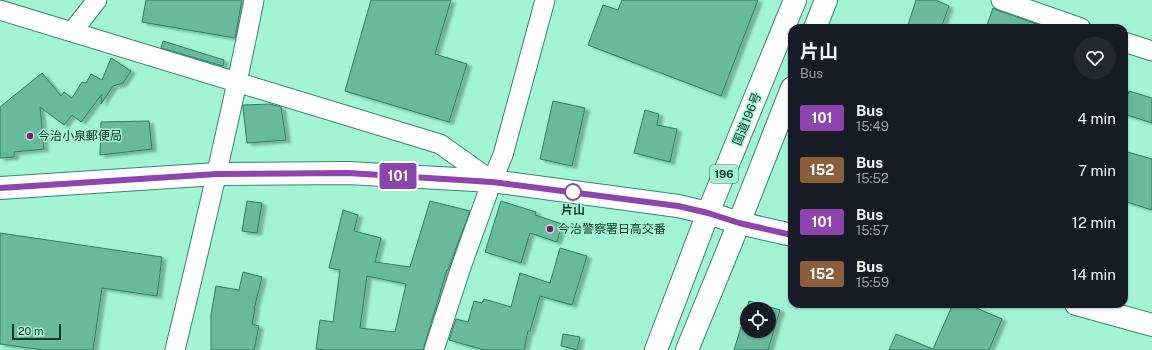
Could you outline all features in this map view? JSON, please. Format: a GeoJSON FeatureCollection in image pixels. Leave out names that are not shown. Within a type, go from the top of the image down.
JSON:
{"type":"FeatureCollection","features":[{"type":"Feature","properties":{"kind":"highway","name":"国道196号"},"geometry":{"type":"LineString","coordinates":[[656,350],[708,213],[795,0]]}},
{"type":"Feature","properties":{"kind":"highway"},"geometry":{"type":"LineString","coordinates":[[817,24],[826,0]]}},
{"type":"Feature","properties":{"kind":"highway","name":"196"},"geometry":{"type":"LineString","coordinates":[[687,350],[788,98]]}},
{"type":"Feature","properties":{"kind":"highway"},"geometry":{"type":"LineString","coordinates":[[0,188],[217,174],[348,173],[492,182],[678,206],[708,213],[739,223],[788,234]]}},
{"type":"Feature","properties":{"kind":"highway"},"geometry":{"type":"LineString","coordinates":[[1090,308],[1152,325]]}},
{"type":"Feature","properties":{"kind":"street"},"geometry":{"type":"LineString","coordinates":[[72,32],[97,0]]}},
{"type":"Feature","properties":{"kind":"street"},"geometry":{"type":"LineString","coordinates":[[175,350],[238,82],[254,0]]}},
{"type":"Feature","properties":{"kind":"street"},"geometry":{"type":"LineString","coordinates":[[434,350],[461,267],[503,155],[545,0]]}},
{"type":"Feature","properties":{"kind":"street"},"geometry":{"type":"LineString","coordinates":[[1001,0],[1070,24]]}},
{"type":"Feature","properties":{"kind":"street"},"geometry":{"type":"LineString","coordinates":[[0,10],[440,144],[492,182]]}},
{"type":"Feature","properties":{"kind":"street"},"geometry":{"type":"LineString","coordinates":[[1128,43],[1152,51]]}},
{"type":"Feature","properties":{"kind":"building"},"geometry":{"type":"Polygon","coordinates":[[[146,0],[242,0],[235,38],[142,22],[146,0]]]}},
{"type":"Feature","properties":{"kind":"building"},"geometry":{"type":"Polygon","coordinates":[[[371,0],[451,0],[435,54],[467,64],[449,122],[345,91],[371,0]]]}},
{"type":"Feature","properties":{"kind":"building"},"geometry":{"type":"Polygon","coordinates":[[[622,0],[758,0],[721,96],[588,45],[603,5],[618,10],[622,0]]]}},
{"type":"Feature","properties":{"kind":"building"},"geometry":{"type":"Polygon","coordinates":[[[916,0],[936,0],[949,6],[942,24],[908,24],[916,0]]]}},
{"type":"Feature","properties":{"kind":"building"},"geometry":{"type":"Polygon","coordinates":[[[993,8],[1037,24],[987,24],[993,8]]]}},
{"type":"Feature","properties":{"kind":"building"},"geometry":{"type":"Polygon","coordinates":[[[163,41],[224,60],[223,66],[161,48],[163,41]]]}},
{"type":"Feature","properties":{"kind":"building"},"geometry":{"type":"Polygon","coordinates":[[[111,58],[131,71],[123,83],[113,86],[101,104],[102,94],[81,122],[72,115],[64,125],[40,107],[44,149],[14,152],[14,157],[0,158],[0,107],[42,73],[61,96],[64,92],[72,98],[82,82],[86,83],[91,74],[102,80],[111,58]]]}},
{"type":"Feature","properties":{"kind":"building"},"geometry":{"type":"Polygon","coordinates":[[[1129,91],[1152,98],[1152,123],[1128,115],[1129,91]]]}},
{"type":"Feature","properties":{"kind":"building"},"geometry":{"type":"Polygon","coordinates":[[[553,101],[585,108],[572,166],[540,159],[553,101]]]}},
{"type":"Feature","properties":{"kind":"building"},"geometry":{"type":"Polygon","coordinates":[[[270,104],[281,107],[286,140],[247,143],[243,105],[270,104]]]}},
{"type":"Feature","properties":{"kind":"building"},"geometry":{"type":"Polygon","coordinates":[[[645,110],[659,114],[657,125],[677,129],[670,162],[634,153],[645,110]]]}},
{"type":"Feature","properties":{"kind":"building"},"geometry":{"type":"Polygon","coordinates":[[[149,121],[152,149],[100,155],[101,122],[149,121]]]}},
{"type":"Feature","properties":{"kind":"building"},"geometry":{"type":"Polygon","coordinates":[[[1128,152],[1152,159],[1152,210],[1128,202],[1128,152]]]}},
{"type":"Feature","properties":{"kind":"building"},"geometry":{"type":"Polygon","coordinates":[[[247,201],[262,203],[257,233],[242,231],[247,201]]]}},
{"type":"Feature","properties":{"kind":"building"},"geometry":{"type":"Polygon","coordinates":[[[430,201],[470,211],[447,270],[423,350],[316,349],[320,320],[333,322],[340,270],[329,268],[343,210],[358,215],[354,231],[381,238],[375,262],[410,267],[430,201]],[[367,276],[360,328],[395,332],[406,284],[367,276]]]}},
{"type":"Feature","properties":{"kind":"building"},"geometry":{"type":"Polygon","coordinates":[[[501,201],[536,212],[535,215],[562,224],[557,242],[530,233],[521,263],[485,252],[501,201]]]}},
{"type":"Feature","properties":{"kind":"building"},"geometry":{"type":"Polygon","coordinates":[[[0,233],[162,257],[157,296],[102,288],[93,350],[44,350],[0,344],[0,233]]]}},
{"type":"Feature","properties":{"kind":"building"},"geometry":{"type":"Polygon","coordinates":[[[560,248],[587,256],[572,305],[540,296],[530,331],[528,331],[524,350],[484,350],[449,340],[456,319],[468,322],[474,301],[482,303],[484,299],[511,307],[520,273],[550,283],[560,248]]]}},
{"type":"Feature","properties":{"kind":"building"},"geometry":{"type":"Polygon","coordinates":[[[243,272],[262,277],[252,324],[259,326],[254,350],[211,350],[211,314],[216,286],[239,290],[243,272]]]}},
{"type":"Feature","properties":{"kind":"building"},"geometry":{"type":"Polygon","coordinates":[[[951,308],[976,308],[1002,319],[989,350],[889,350],[896,334],[933,349],[951,308]]]}},
{"type":"Feature","properties":{"kind":"building"},"geometry":{"type":"Polygon","coordinates":[[[776,309],[780,310],[776,323],[776,309]]]}},
{"type":"Feature","properties":{"kind":"building"},"geometry":{"type":"Polygon","coordinates":[[[740,330],[740,338],[772,338],[768,350],[734,350],[740,330]]]}},
{"type":"Feature","properties":{"kind":"building"},"geometry":{"type":"Polygon","coordinates":[[[563,334],[580,337],[577,350],[561,346],[563,334]]]}},
{"type":"Feature","properties":{"kind":"bus line","name":"101"},"geometry":{"type":"LineString","coordinates":[[0,188],[217,174],[348,173],[492,182],[678,206],[708,213],[739,223],[788,234]]}},
{"type":"Feature","properties":{"kind":"place","name":"今治小泉郵便局"},"geometry":{"type":"Point","coordinates":[30,136]}},
{"type":"Feature","properties":{"kind":"place","name":"片山"},"geometry":{"type":"Point","coordinates":[573,192]}},
{"type":"Feature","properties":{"kind":"place","name":"今治警察署日高交番"},"geometry":{"type":"Point","coordinates":[550,229]}}]}
